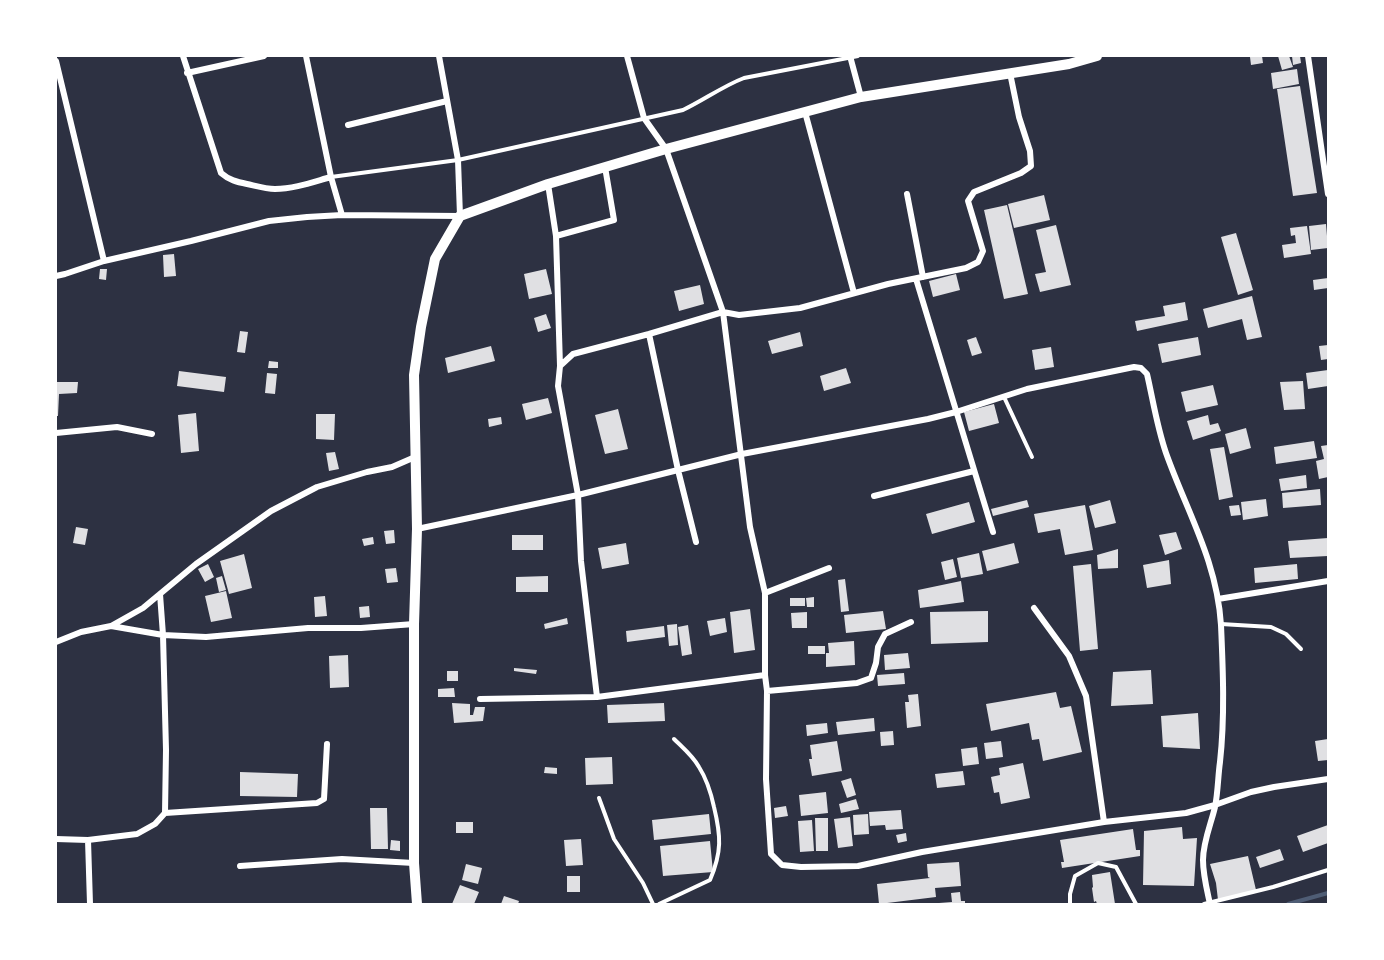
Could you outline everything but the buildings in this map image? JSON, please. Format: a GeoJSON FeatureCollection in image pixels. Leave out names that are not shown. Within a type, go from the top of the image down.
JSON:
{"type":"FeatureCollection","features":[{"type":"Feature","properties":{"kind":"street"},"geometry":{"type":"LineString","coordinates":[[183,56],[221,173],[233,181],[276,189],[294,187],[331,177]]}},
{"type":"Feature","properties":{"kind":"street"},"geometry":{"type":"LineString","coordinates":[[187,73],[264,56]]}},
{"type":"Feature","properties":{"kind":"street"},"geometry":{"type":"LineString","coordinates":[[306,56],[331,177],[342,215]]}},
{"type":"Feature","properties":{"kind":"street"},"geometry":{"type":"LineString","coordinates":[[417,904],[414,863],[414,624],[417,530],[414,375],[435,259],[460,216],[458,160],[439,56]]}},
{"type":"Feature","properties":{"kind":"street"},"geometry":{"type":"LineString","coordinates":[[627,56],[644,118],[666,149],[723,312],[750,527],[765,593],[766,779],[771,854],[782,865],[858,866],[922,852],[1104,822],[1186,813],[1274,787],[1329,779]]}},
{"type":"Feature","properties":{"kind":"street"},"geometry":{"type":"LineString","coordinates":[[850,56],[861,97]]}},
{"type":"Feature","properties":{"kind":"street"},"geometry":{"type":"LineString","coordinates":[[56,276],[104,261],[269,221],[342,215],[460,216],[548,184],[605,167],[861,97],[1069,64],[1097,56]]}},
{"type":"Feature","properties":{"kind":"street"},"geometry":{"type":"LineString","coordinates":[[1308,56],[1329,194]]}},
{"type":"Feature","properties":{"kind":"street"},"geometry":{"type":"LineString","coordinates":[[56,61],[104,261]]}},
{"type":"Feature","properties":{"kind":"street"},"geometry":{"type":"LineString","coordinates":[[560,366],[573,354],[723,312],[739,315],[800,308],[888,284],[966,268],[978,262],[983,251],[968,201],[974,192],[1022,173],[1031,166],[1030,151],[1019,117],[1010,73]]}},
{"type":"Feature","properties":{"kind":"street"},"geometry":{"type":"LineString","coordinates":[[348,125],[447,101]]}},
{"type":"Feature","properties":{"kind":"street"},"geometry":{"type":"LineString","coordinates":[[805,112],[854,293]]}},
{"type":"Feature","properties":{"kind":"street"},"geometry":{"type":"LineString","coordinates":[[556,236],[614,220],[605,167]]}},
{"type":"Feature","properties":{"kind":"street"},"geometry":{"type":"LineString","coordinates":[[548,184],[556,236],[560,366],[558,386],[578,495],[581,561],[597,697]]}},
{"type":"Feature","properties":{"kind":"street"},"geometry":{"type":"LineString","coordinates":[[907,194],[919,278],[956,412],[993,532]]}},
{"type":"Feature","properties":{"kind":"street"},"geometry":{"type":"LineString","coordinates":[[649,334],[696,542]]}},
{"type":"Feature","properties":{"kind":"street"},"geometry":{"type":"LineString","coordinates":[[417,530],[578,495],[742,454],[928,419],[1027,389],[1134,367],[1141,368],[1147,374],[1167,454],[1207,553],[1218,599],[1221,624],[1222,726],[1215,805],[1203,858],[1208,904]]}},
{"type":"Feature","properties":{"kind":"street"},"geometry":{"type":"LineString","coordinates":[[56,433],[117,427],[152,434]]}},
{"type":"Feature","properties":{"kind":"street"},"geometry":{"type":"LineString","coordinates":[[56,642],[81,632],[111,626],[143,608],[196,564],[271,511],[317,487],[392,467],[415,457]]}},
{"type":"Feature","properties":{"kind":"street"},"geometry":{"type":"LineString","coordinates":[[874,496],[974,471]]}},
{"type":"Feature","properties":{"kind":"street"},"geometry":{"type":"LineString","coordinates":[[765,593],[829,568]]}},
{"type":"Feature","properties":{"kind":"street"},"geometry":{"type":"LineString","coordinates":[[1218,599],[1329,581]]}},
{"type":"Feature","properties":{"kind":"street"},"geometry":{"type":"LineString","coordinates":[[56,839],[88,840],[137,834],[155,824],[165,813],[166,750],[160,594]]}},
{"type":"Feature","properties":{"kind":"street"},"geometry":{"type":"LineString","coordinates":[[1034,608],[1069,656],[1086,696],[1104,822]]}},
{"type":"Feature","properties":{"kind":"street"},"geometry":{"type":"LineString","coordinates":[[767,691],[857,683],[871,678],[878,647],[885,634],[911,622]]}},
{"type":"Feature","properties":{"kind":"street"},"geometry":{"type":"LineString","coordinates":[[111,626],[163,635],[206,637],[308,628],[362,628],[414,624]]}},
{"type":"Feature","properties":{"kind":"street"},"geometry":{"type":"LineString","coordinates":[[480,699],[597,697],[765,675]]}},
{"type":"Feature","properties":{"kind":"street"},"geometry":{"type":"LineString","coordinates":[[165,813],[317,803],[324,799],[327,744]]}},
{"type":"Feature","properties":{"kind":"street"},"geometry":{"type":"LineString","coordinates":[[88,840],[90,904]]}},
{"type":"Feature","properties":{"kind":"street"},"geometry":{"type":"LineString","coordinates":[[240,866],[342,859],[414,863]]}},
{"type":"Feature","properties":{"kind":"lane"},"geometry":{"type":"LineString","coordinates":[[331,177],[458,160],[683,110],[732,82],[744,78],[858,56]]}},
{"type":"Feature","properties":{"kind":"lane"},"geometry":{"type":"LineString","coordinates":[[1004,397],[1032,457]]}},
{"type":"Feature","properties":{"kind":"lane"},"geometry":{"type":"LineString","coordinates":[[1221,624],[1271,627],[1286,634],[1301,649]]}},
{"type":"Feature","properties":{"kind":"lane"},"geometry":{"type":"LineString","coordinates":[[659,904],[710,880],[716,867],[719,850],[719,829],[711,793],[699,766],[674,739]]}},
{"type":"Feature","properties":{"kind":"lane"},"geometry":{"type":"LineString","coordinates":[[599,798],[614,839],[644,883],[653,904]]}},
{"type":"Feature","properties":{"kind":"lane"},"geometry":{"type":"LineString","coordinates":[[1070,904],[1075,876],[1098,863],[1116,867],[1137,904]]}},
{"type":"Feature","properties":{"kind":"lane"},"geometry":{"type":"LineString","coordinates":[[1208,904],[1329,870]]}},
{"type":"Feature","properties":{"kind":"waterway"},"geometry":{"type":"LineString","coordinates":[[1288,904],[1328,893]]}}]}
